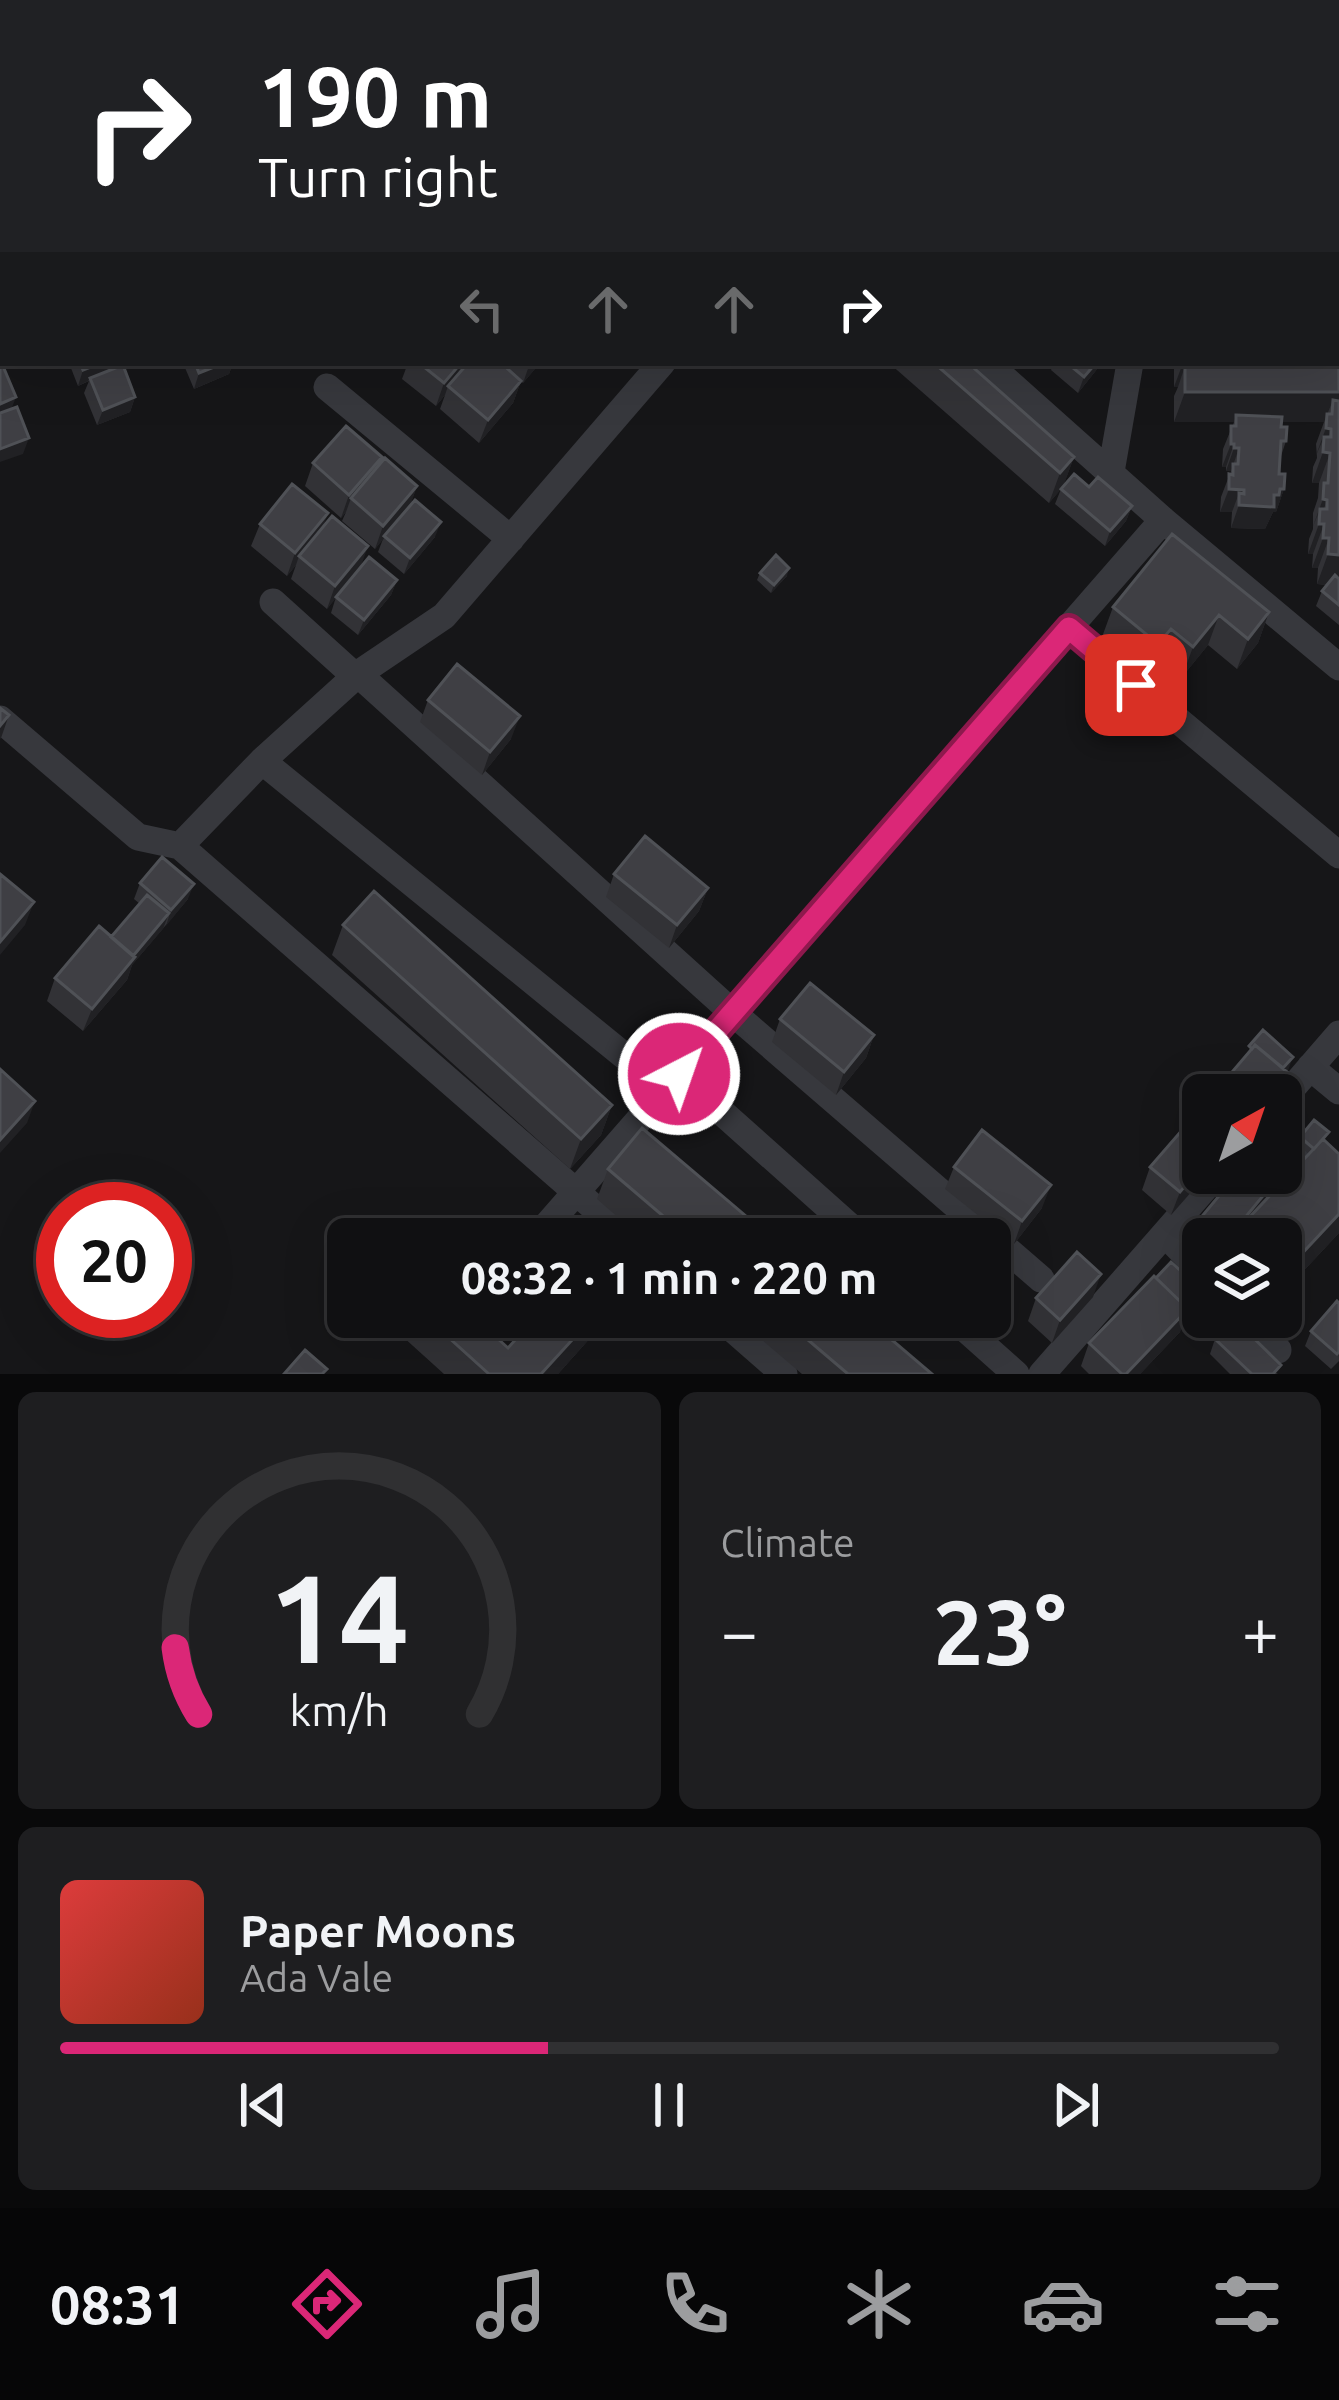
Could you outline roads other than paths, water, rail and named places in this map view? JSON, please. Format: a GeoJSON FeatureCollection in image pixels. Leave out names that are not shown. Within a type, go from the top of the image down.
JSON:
{"type":"FeatureCollection","features":[{"type":"Feature","properties":{"kind":"lane"},"geometry":{"type":"LineString","coordinates":[[180,846],[262,761],[357,676],[444,616],[654,366]]}},
{"type":"Feature","properties":{"kind":"lane"},"geometry":{"type":"LineString","coordinates":[[990,366],[1162,520],[1339,667]]}},
{"type":"Feature","properties":{"kind":"lane"},"geometry":{"type":"LineString","coordinates":[[1111,472],[1129,366]]}},
{"type":"Feature","properties":{"kind":"lane"},"geometry":{"type":"LineString","coordinates":[[326,388],[511,539]]}},
{"type":"Feature","properties":{"kind":"lane"},"geometry":{"type":"LineString","coordinates":[[554,1218],[1162,520]]}},
{"type":"Feature","properties":{"kind":"lane"},"geometry":{"type":"LineString","coordinates":[[273,602],[733,1013],[1041,1279]]}},
{"type":"Feature","properties":{"kind":"lane"},"geometry":{"type":"LineString","coordinates":[[1069,628],[1339,855]]}},
{"type":"Feature","properties":{"kind":"lane"},"geometry":{"type":"LineString","coordinates":[[0,719],[138,837],[180,846],[606,1218]]}},
{"type":"Feature","properties":{"kind":"lane"},"geometry":{"type":"LineString","coordinates":[[262,761],[838,1218]]}},
{"type":"Feature","properties":{"kind":"lane"},"geometry":{"type":"LineString","coordinates":[[1302,1076],[1339,1034]]}},
{"type":"Feature","properties":{"kind":"lane"},"geometry":{"type":"LineString","coordinates":[[1310,1067],[1339,1091]]}},
{"type":"Feature","properties":{"kind":"lane"},"geometry":{"type":"LineString","coordinates":[[1302,1157],[1339,1188]]}},
{"type":"Feature","properties":{"kind":"lane"},"geometry":{"type":"LineString","coordinates":[[1042,1374],[1200,1194]]}},
{"type":"Feature","properties":{"kind":"lane"},"geometry":{"type":"LineString","coordinates":[[1165,1234],[1182,1251]]}},
{"type":"Feature","properties":{"kind":"lane"},"geometry":{"type":"LineString","coordinates":[[743,1338],[784,1374]]}},
{"type":"Feature","properties":{"kind":"lane"},"geometry":{"type":"LineString","coordinates":[[976,1338],[1016,1374]]}},
{"type":"Feature","properties":{"kind":"lane"},"geometry":{"type":"LineString","coordinates":[[1266,1338],[1278,1350]]}}]}
